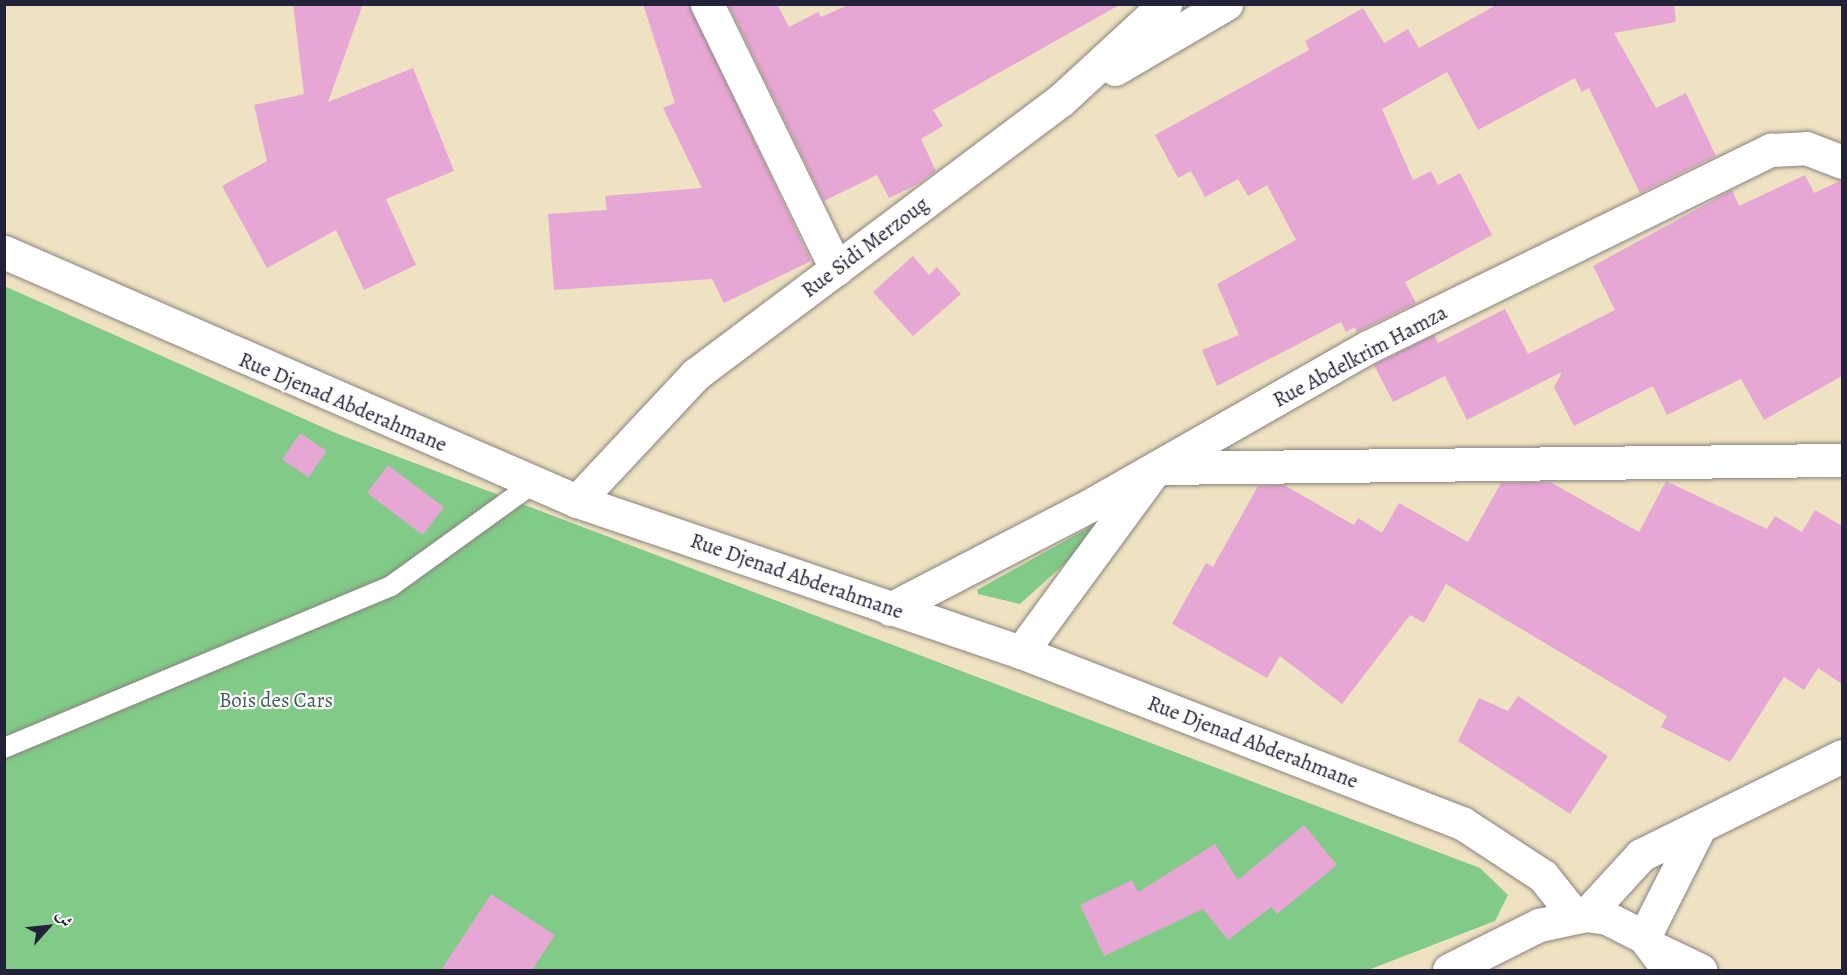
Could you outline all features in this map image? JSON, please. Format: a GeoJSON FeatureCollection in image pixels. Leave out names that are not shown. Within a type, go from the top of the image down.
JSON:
{"type":"FeatureCollection","features":[{"type":"Feature","properties":{"kind":"street"},"geometry":{"type":"LineString","coordinates":[[707,4],[836,269]]}},
{"type":"Feature","properties":{"kind":"street","name":"Rue Sidi Merzoug"},"geometry":{"type":"LineString","coordinates":[[577,501],[696,374],[1061,100],[1165,4]]}},
{"type":"Feature","properties":{"kind":"street"},"geometry":{"type":"LineString","coordinates":[[1061,100],[1226,4]]}},
{"type":"Feature","properties":{"kind":"street","name":"Rue Abdelkrim Hamza"},"geometry":{"type":"LineString","coordinates":[[890,609],[1156,468],[1368,347],[1771,150],[1806,148],[1842,162]]}},
{"type":"Feature","properties":{"kind":"street","name":"Rue Djenad Abderahmane"},"geometry":{"type":"LineString","coordinates":[[4,252],[577,501],[890,609],[1021,651],[1462,824],[1543,876],[1580,915]]}},
{"type":"Feature","properties":{"kind":"street"},"geometry":{"type":"LineString","coordinates":[[1021,651],[1156,468],[1842,460]]}},
{"type":"Feature","properties":{"kind":"street"},"geometry":{"type":"LineString","coordinates":[[1449,970],[1524,935],[1580,915],[1641,855],[1698,830],[1842,756]]}},
{"type":"Feature","properties":{"kind":"street"},"geometry":{"type":"LineString","coordinates":[[1657,953],[1698,830]]}},
{"type":"Feature","properties":{"kind":"street"},"geometry":{"type":"LineString","coordinates":[[1580,915],[1607,918],[1657,953],[1700,970]]}},
{"type":"Feature","properties":{"kind":"street"},"geometry":{"type":"LineString","coordinates":[[1495,970],[1524,935]]}},
{"type":"Feature","properties":{"kind":"lane"},"geometry":{"type":"LineString","coordinates":[[4,748],[391,586],[534,483]]}},
{"type":"Feature","properties":{"kind":"green space","name":"Bois des Cars"},"geometry":{"type":"Polygon","coordinates":[[[4,286],[338,434],[1480,868],[1508,895],[1495,921],[1368,970],[5,970],[4,286]]]}},
{"type":"Feature","properties":{"kind":"green space"},"geometry":{"type":"Polygon","coordinates":[[[1106,518],[1112,521],[1020,604],[978,594],[977,590],[1106,518]]]}},
{"type":"Feature","properties":{"kind":"building"},"geometry":{"type":"Polygon","coordinates":[[[293,4],[363,4],[328,102],[413,68],[454,171],[386,199],[416,265],[364,290],[336,230],[267,268],[222,186],[267,161],[254,105],[304,94],[293,4]]]}},
{"type":"Feature","properties":{"kind":"building"},"geometry":{"type":"Polygon","coordinates":[[[643,4],[689,4],[811,261],[724,303],[712,279],[554,290],[548,214],[607,210],[605,196],[702,188],[663,108],[675,103],[643,4]]]}},
{"type":"Feature","properties":{"kind":"building"},"geometry":{"type":"Polygon","coordinates":[[[728,4],[777,4],[789,27],[818,12],[821,17],[850,4],[1121,4],[933,110],[943,126],[921,139],[936,171],[916,185],[889,198],[877,175],[824,201],[728,4]]]}},
{"type":"Feature","properties":{"kind":"building"},"geometry":{"type":"Polygon","coordinates":[[[1498,4],[1674,4],[1676,22],[1614,33],[1656,108],[1686,93],[1716,156],[1640,193],[1589,88],[1582,92],[1575,78],[1478,130],[1447,72],[1382,109],[1413,180],[1431,171],[1438,185],[1460,173],[1492,235],[1405,282],[1416,303],[1357,332],[1355,327],[1346,332],[1341,322],[1217,386],[1202,350],[1239,335],[1217,284],[1296,240],[1267,185],[1248,196],[1238,179],[1205,197],[1191,171],[1178,178],[1155,135],[1309,50],[1305,41],[1363,8],[1384,43],[1408,29],[1419,48],[1498,4]]]}},
{"type":"Feature","properties":{"kind":"building"},"geometry":{"type":"Polygon","coordinates":[[[1805,175],[1814,193],[1842,180],[1842,376],[1764,420],[1741,379],[1667,415],[1653,386],[1574,426],[1554,387],[1562,372],[1467,420],[1445,376],[1393,402],[1374,365],[1434,335],[1438,343],[1505,309],[1528,354],[1615,310],[1593,266],[1732,190],[1739,206],[1805,175]]]}},
{"type":"Feature","properties":{"kind":"building"},"geometry":{"type":"Polygon","coordinates":[[[913,256],[929,275],[937,267],[961,294],[913,336],[873,292],[913,256]]]}},
{"type":"Feature","properties":{"kind":"building"},"geometry":{"type":"Polygon","coordinates":[[[300,433],[327,451],[309,477],[282,460],[300,433]]]}},
{"type":"Feature","properties":{"kind":"building"},"geometry":{"type":"Polygon","coordinates":[[[388,465],[444,507],[423,535],[367,493],[388,465]]]}},
{"type":"Feature","properties":{"kind":"building"},"geometry":{"type":"Polygon","coordinates":[[[1666,481],[1767,529],[1775,516],[1802,532],[1815,510],[1842,526],[1842,684],[1818,668],[1804,690],[1784,677],[1730,762],[1661,727],[1667,716],[1446,584],[1424,623],[1410,615],[1342,704],[1280,656],[1267,678],[1172,624],[1206,563],[1213,567],[1258,486],[1284,485],[1354,525],[1358,518],[1382,533],[1399,503],[1468,542],[1501,483],[1550,482],[1639,532],[1666,481]]]}},
{"type":"Feature","properties":{"kind":"building"},"geometry":{"type":"Polygon","coordinates":[[[1518,696],[1608,756],[1570,814],[1458,741],[1479,698],[1508,711],[1518,696]]]}},
{"type":"Feature","properties":{"kind":"building"},"geometry":{"type":"Polygon","coordinates":[[[1304,825],[1337,865],[1277,914],[1271,907],[1228,940],[1203,909],[1104,956],[1080,905],[1132,880],[1138,892],[1215,844],[1238,880],[1304,825]]]}},
{"type":"Feature","properties":{"kind":"building"},"geometry":{"type":"Polygon","coordinates":[[[491,894],[555,935],[532,970],[441,970],[491,894]]]}}]}
